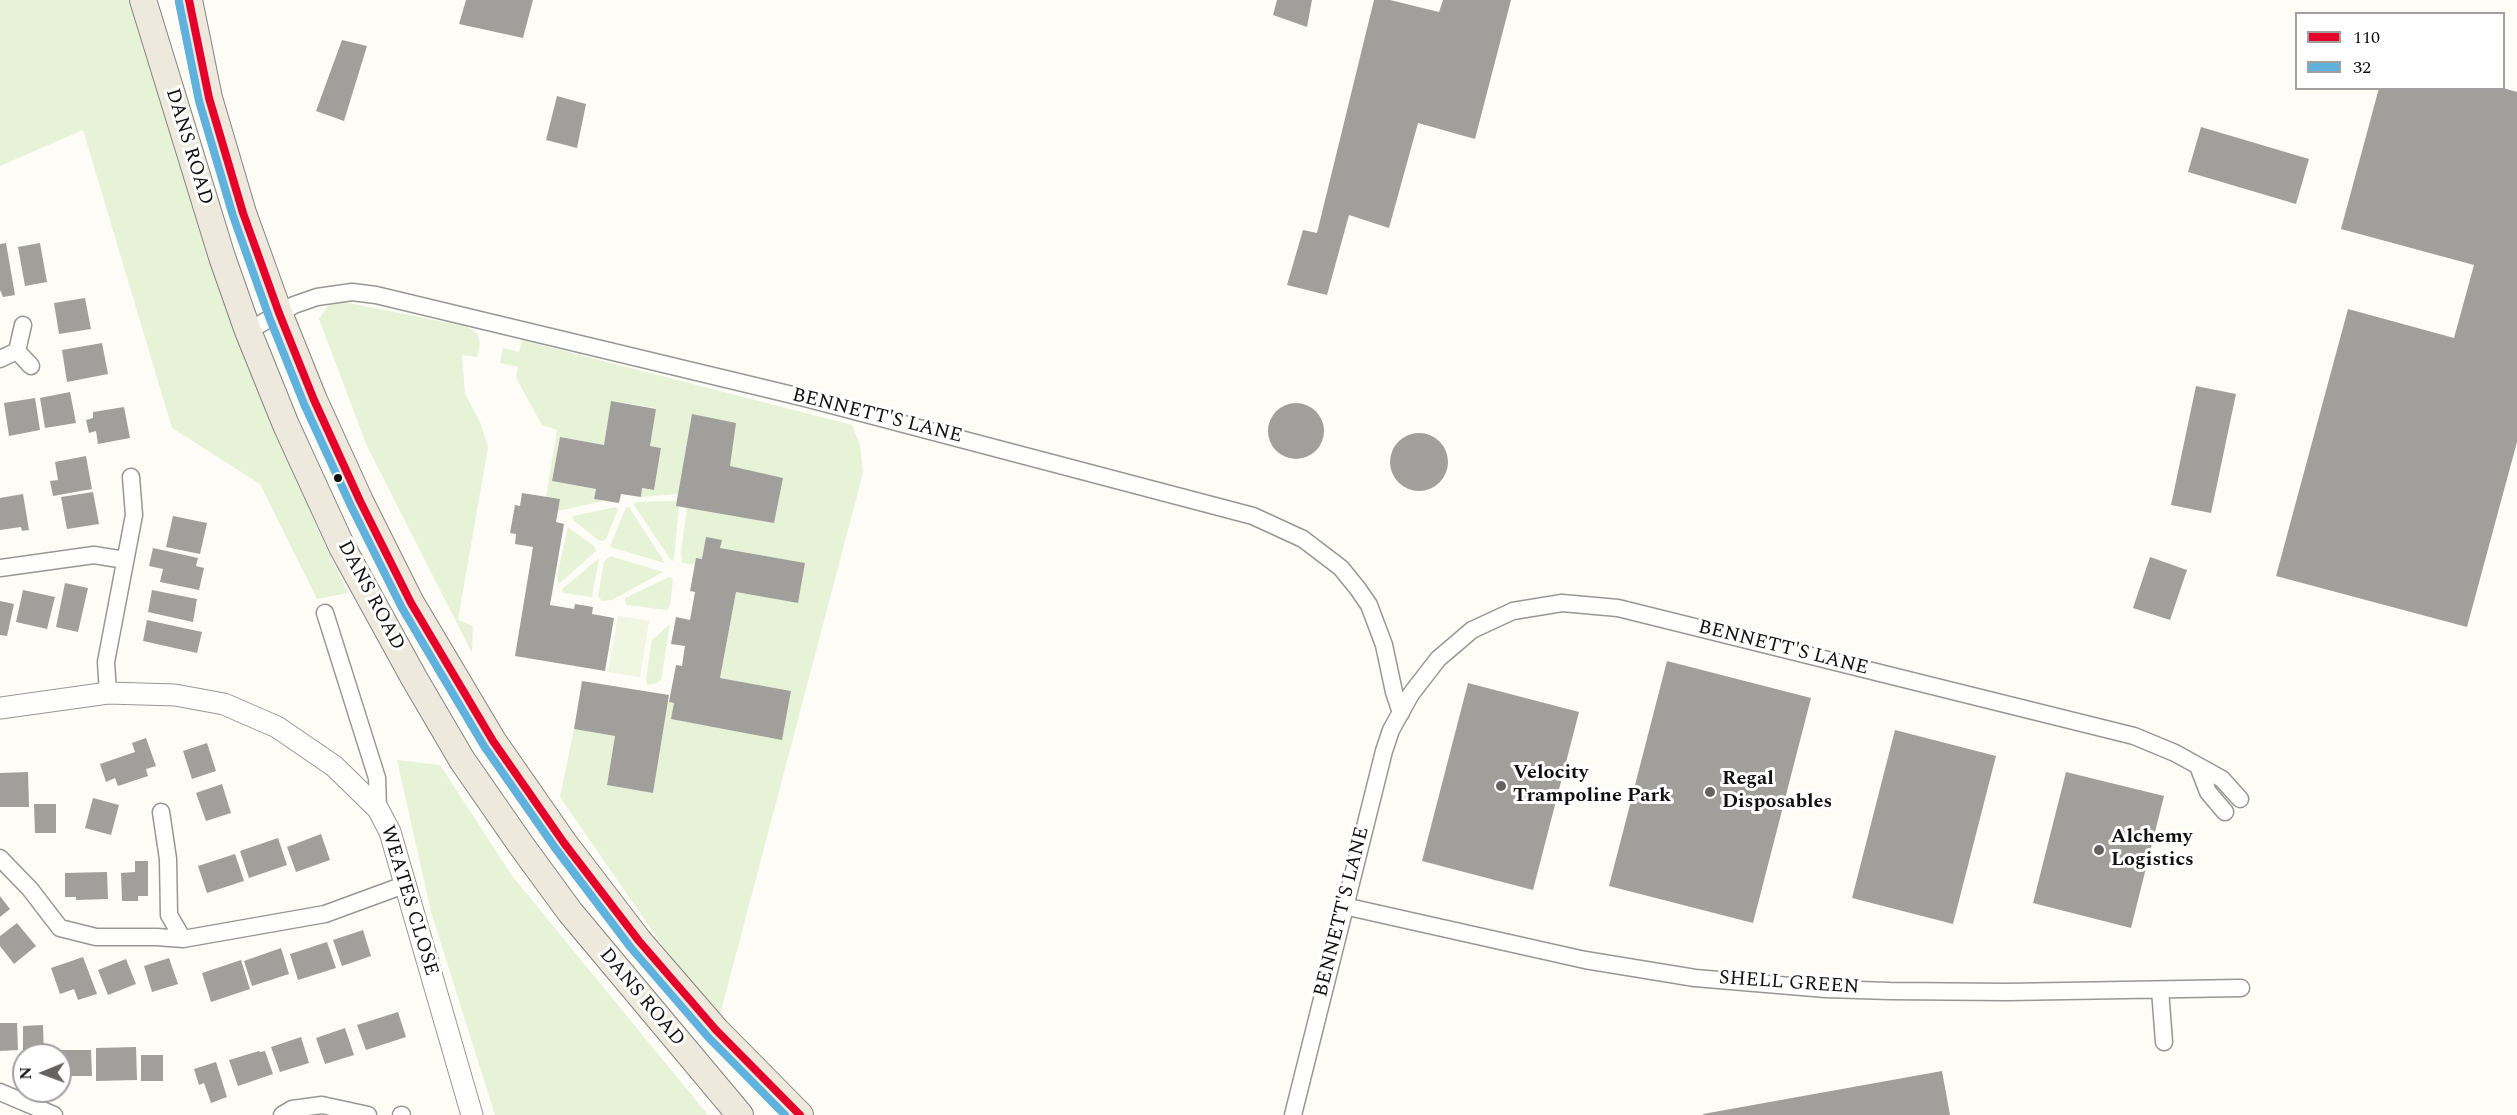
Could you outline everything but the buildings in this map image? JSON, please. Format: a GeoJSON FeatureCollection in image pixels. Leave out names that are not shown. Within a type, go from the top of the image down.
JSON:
{"type":"FeatureCollection","features":[{"type":"Feature","properties":{"kind":"main road","name":"DANS ROAD"},"geometry":{"type":"LineString","coordinates":[[143,0],[222,257],[248,331],[286,425],[342,547],[462,760],[570,912],[740,1115]]}},
{"type":"Feature","properties":{"kind":"main road","name":"DANS ROAD"},"geometry":{"type":"LineString","coordinates":[[189,0],[216,121],[243,213],[279,313],[314,400],[360,501],[411,603],[493,741],[564,843],[639,941],[716,1030],[800,1115]]}},
{"type":"Feature","properties":{"kind":"street","name":"BENNETT'S LANE"},"geometry":{"type":"LineString","coordinates":[[248,331],[279,313],[317,297],[345,292],[376,295],[874,416],[1253,516],[1303,539],[1341,568],[1358,589],[1369,605],[1384,645],[1401,713]]}},
{"type":"Feature","properties":{"kind":"street"},"geometry":{"type":"LineString","coordinates":[[17,351],[23,325]]}},
{"type":"Feature","properties":{"kind":"street"},"geometry":{"type":"LineString","coordinates":[[0,359],[17,351]]}},
{"type":"Feature","properties":{"kind":"street"},"geometry":{"type":"LineString","coordinates":[[17,351],[31,366]]}},
{"type":"Feature","properties":{"kind":"street"},"geometry":{"type":"LineString","coordinates":[[108,693],[106,662],[134,515],[131,477]]}},
{"type":"Feature","properties":{"kind":"street"},"geometry":{"type":"LineString","coordinates":[[0,568],[94,555],[125,561]]}},
{"type":"Feature","properties":{"kind":"street","name":"BENNETT'S LANE"},"geometry":{"type":"LineString","coordinates":[[1293,1115],[1384,750],[1412,694],[1438,659],[1472,630],[1513,611],[1537,605],[1562,603],[1618,608],[2134,736],[2175,753],[2222,779],[2240,799]]}},
{"type":"Feature","properties":{"kind":"street"},"geometry":{"type":"LineString","coordinates":[[325,613],[377,778],[378,809]]}},
{"type":"Feature","properties":{"kind":"street","name":"WEATES CLOSE"},"geometry":{"type":"LineString","coordinates":[[0,708],[108,693],[176,694],[224,704],[277,727],[334,766],[378,809],[390,832],[472,1115]]}},
{"type":"Feature","properties":{"kind":"street"},"geometry":{"type":"LineString","coordinates":[[2198,766],[2208,792],[2225,812]]}},
{"type":"Feature","properties":{"kind":"street"},"geometry":{"type":"LineString","coordinates":[[161,812],[168,859],[169,915],[183,939]]}},
{"type":"Feature","properties":{"kind":"street"},"geometry":{"type":"LineString","coordinates":[[0,858],[30,889],[60,928],[96,937],[183,939],[325,914],[404,885]]}},
{"type":"Feature","properties":{"kind":"street","name":"SHELL GREEN"},"geometry":{"type":"LineString","coordinates":[[1344,906],[1585,960],[1695,978],[1890,991],[2241,988]]}},
{"type":"Feature","properties":{"kind":"street"},"geometry":{"type":"LineString","coordinates":[[2160,990],[2164,1042]]}},
{"type":"Feature","properties":{"kind":"street"},"geometry":{"type":"LineString","coordinates":[[0,1092],[54,1115]]}},
{"type":"Feature","properties":{"kind":"street"},"geometry":{"type":"LineString","coordinates":[[282,1115],[292,1109],[322,1105],[368,1115]]}},
{"type":"Feature","properties":{"kind":"green space"},"geometry":{"type":"Polygon","coordinates":[[[0,0],[135,0],[277,427],[318,530],[348,593],[317,599],[260,484],[172,428],[83,130],[0,166],[0,0]]]}},
{"type":"Feature","properties":{"kind":"green space"},"geometry":{"type":"Polygon","coordinates":[[[339,301],[464,326],[478,335],[480,345],[477,357],[462,355],[465,394],[480,422],[488,447],[458,620],[473,626],[472,653],[367,446],[319,319],[329,304],[339,301]]]}},
{"type":"Feature","properties":{"kind":"green space"},"geometry":{"type":"Polygon","coordinates":[[[522,340],[852,425],[860,445],[863,473],[716,1030],[700,1000],[560,797],[574,729],[615,736],[607,785],[653,793],[668,702],[674,703],[672,719],[782,739],[791,691],[720,678],[736,592],[797,603],[805,563],[720,548],[721,540],[702,559],[697,558],[695,564],[682,563],[681,551],[687,508],[679,506],[674,559],[673,561],[670,559],[634,505],[636,502],[676,501],[677,494],[641,497],[642,488],[654,490],[661,448],[650,446],[656,408],[611,401],[604,445],[560,437],[552,481],[596,489],[594,499],[603,501],[558,511],[560,499],[546,497],[557,430],[542,425],[516,378],[518,367],[500,363],[503,348],[519,352],[522,340]]]}},
{"type":"Feature","properties":{"kind":"green space"},"geometry":{"type":"Polygon","coordinates":[[[616,507],[618,509],[606,539],[603,541],[598,540],[573,520],[573,516],[616,507]]]}},
{"type":"Feature","properties":{"kind":"green space"},"geometry":{"type":"Polygon","coordinates":[[[626,507],[629,507],[665,563],[610,547],[626,507]]]}},
{"type":"Feature","properties":{"kind":"green space"},"geometry":{"type":"Polygon","coordinates":[[[568,527],[594,546],[596,551],[559,584],[557,576],[568,527]]]}},
{"type":"Feature","properties":{"kind":"green space"},"geometry":{"type":"Polygon","coordinates":[[[610,556],[663,572],[612,600],[602,601],[598,596],[604,562],[610,556]]]}},
{"type":"Feature","properties":{"kind":"green space"},"geometry":{"type":"Polygon","coordinates":[[[599,558],[592,597],[563,593],[562,589],[599,558]]]}},
{"type":"Feature","properties":{"kind":"green space"},"geometry":{"type":"Polygon","coordinates":[[[669,577],[673,579],[670,606],[667,610],[627,605],[625,602],[625,598],[669,577]]]}},
{"type":"Feature","properties":{"kind":"green space"},"geometry":{"type":"Polygon","coordinates":[[[618,616],[649,621],[640,677],[608,672],[618,616]]]}},
{"type":"Feature","properties":{"kind":"green space"},"geometry":{"type":"Polygon","coordinates":[[[670,624],[661,680],[647,685],[652,640],[670,624]]]}},
{"type":"Feature","properties":{"kind":"green space"},"geometry":{"type":"Polygon","coordinates":[[[397,760],[440,765],[513,877],[708,1115],[495,1115],[431,912],[397,760]]]}},
{"type":"Feature","properties":{"kind":"transit line","name":"110"},"geometry":{"type":"LineString","coordinates":[[189,0],[209,98],[243,213],[279,313],[314,400],[360,501],[411,603],[493,741],[564,843],[639,941],[716,1030],[800,1115]]}},
{"type":"Feature","properties":{"kind":"transit line","name":"32"},"geometry":{"type":"LineString","coordinates":[[179,2],[199,101],[233,216],[269,317],[304,404],[351,506],[402,608],[484,746],[556,849],[631,948],[708,1037],[785,1115]]}},
{"type":"Feature","properties":{"kind":"place","name":"Velocity Trampoline Park"},"geometry":{"type":"Point","coordinates":[1501,786]}},
{"type":"Feature","properties":{"kind":"place","name":"Regal Disposables"},"geometry":{"type":"Point","coordinates":[1710,792]}},
{"type":"Feature","properties":{"kind":"place","name":"Alchemy Logistics"},"geometry":{"type":"Point","coordinates":[2099,850]}}]}
